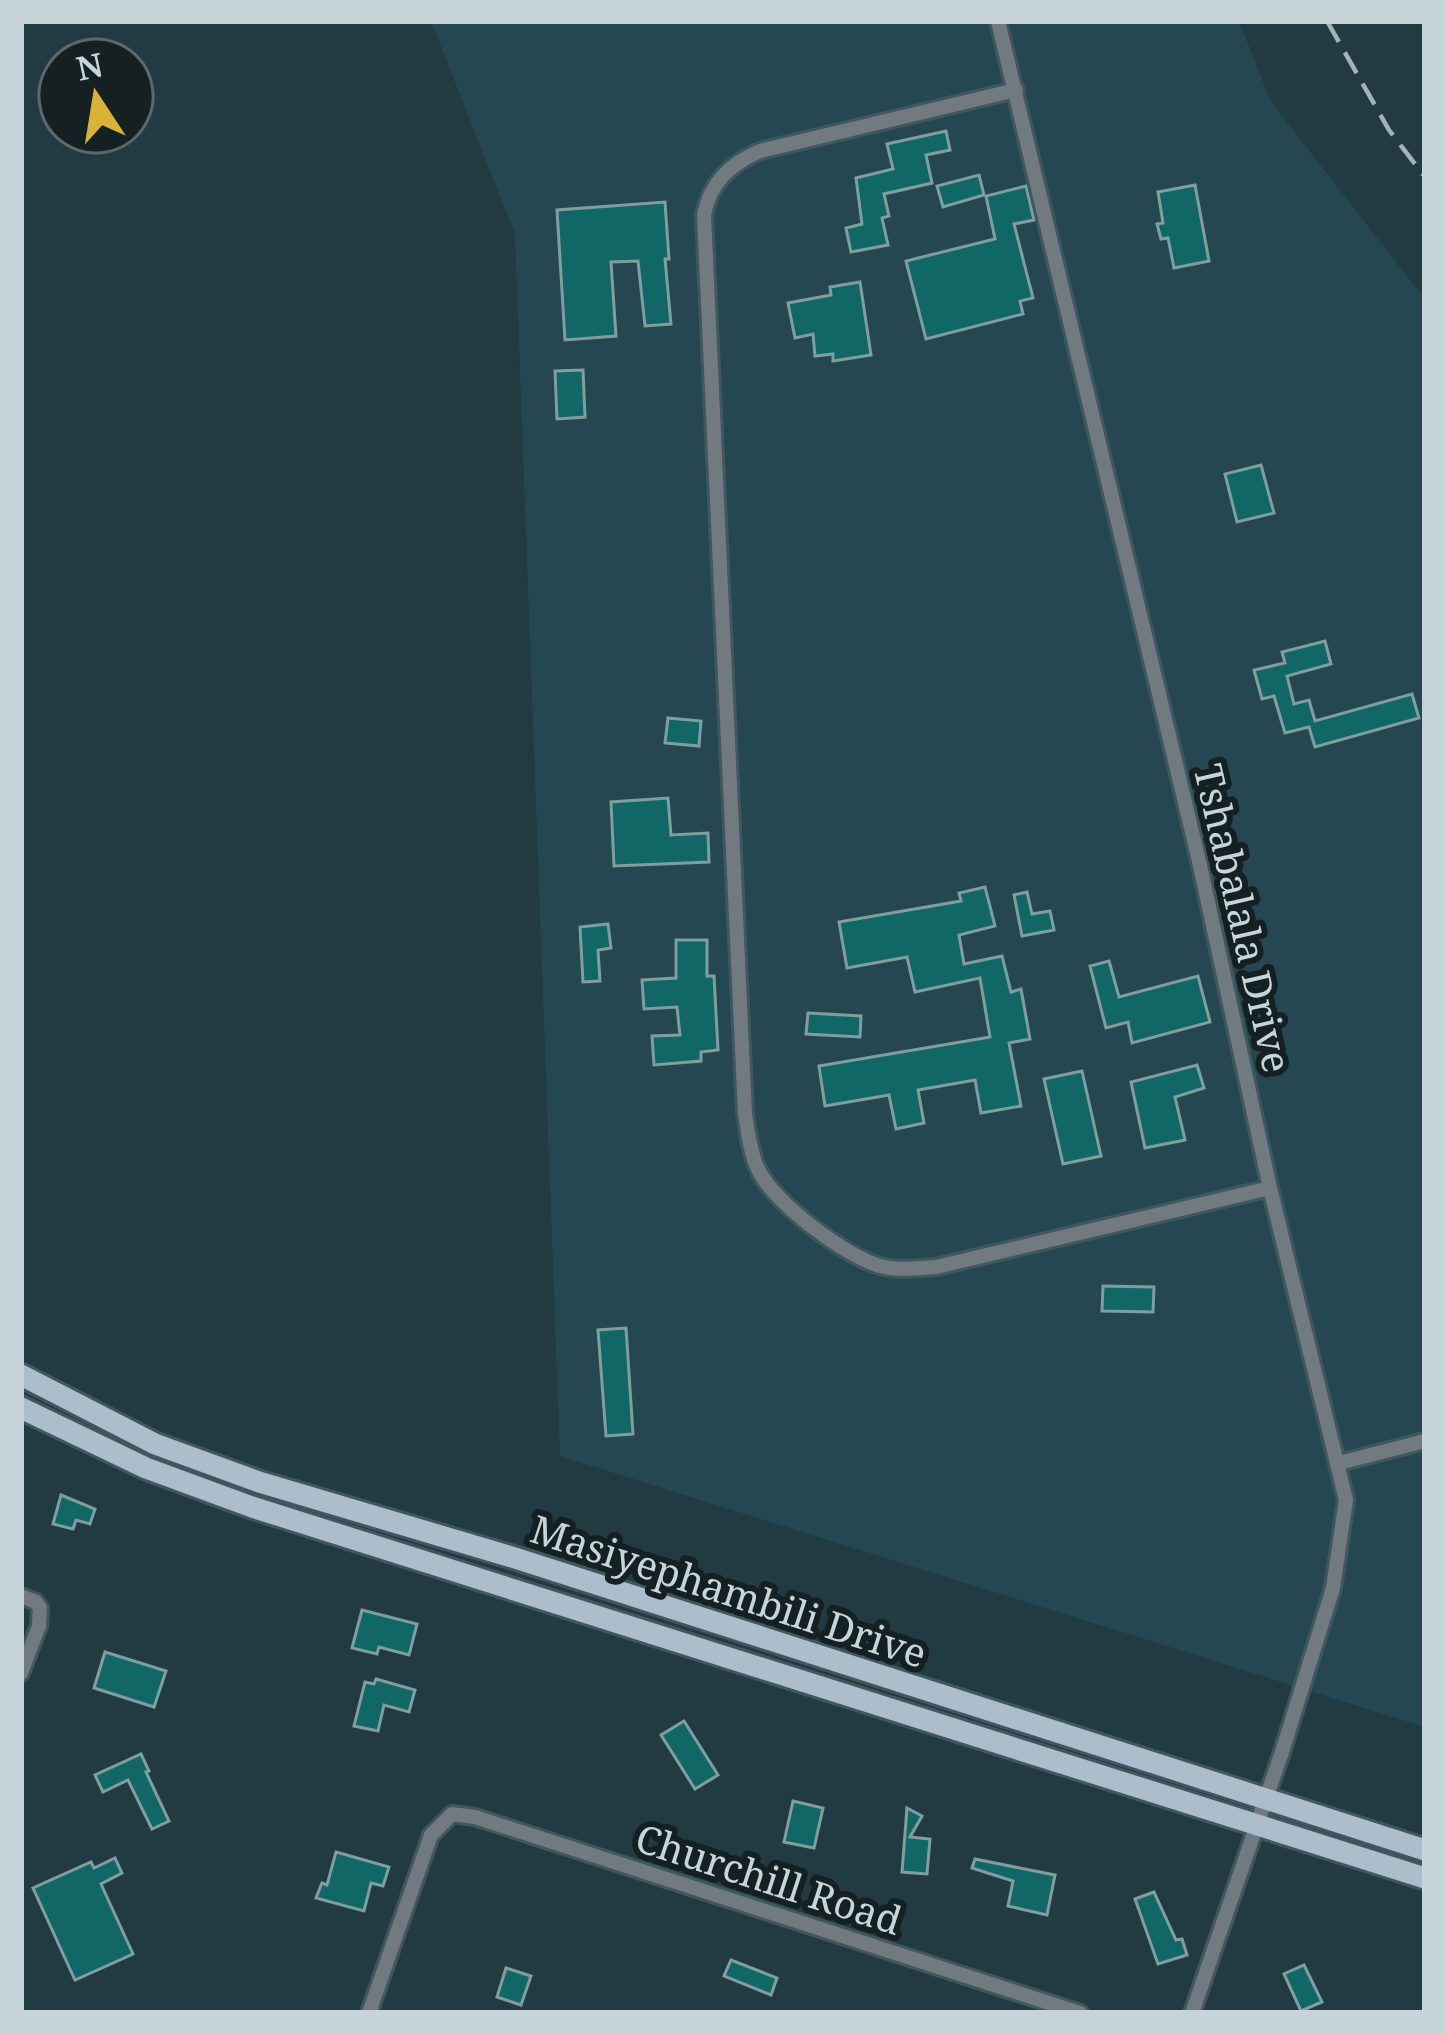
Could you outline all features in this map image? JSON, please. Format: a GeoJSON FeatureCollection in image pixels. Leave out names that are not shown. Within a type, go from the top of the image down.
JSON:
{"type":"FeatureCollection","features":[{"type":"Feature","properties":{"kind":"main road","name":"Masiyephambili Drive"},"geometry":{"type":"LineString","coordinates":[[21,1376],[155,1444],[259,1481],[515,1558],[1425,1850]]}},
{"type":"Feature","properties":{"kind":"main road","name":"Masiyephambili Drive"},"geometry":{"type":"LineString","coordinates":[[21,1408],[146,1468],[252,1507],[1425,1878]]}},
{"type":"Feature","properties":{"kind":"street","name":"Tshabalala Drive"},"geometry":{"type":"LineString","coordinates":[[998,21],[1346,1500],[1333,1588],[1192,2013]]}},
{"type":"Feature","properties":{"kind":"street"},"geometry":{"type":"LineString","coordinates":[[1016,90],[760,151],[723,174],[706,199],[745,1114],[753,1155],[774,1192],[857,1258],[886,1268],[936,1267],[1270,1188]]}},
{"type":"Feature","properties":{"kind":"street"},"geometry":{"type":"LineString","coordinates":[[1339,1463],[1425,1441]]}},
{"type":"Feature","properties":{"kind":"street"},"geometry":{"type":"LineString","coordinates":[[21,1596],[36,1602],[40,1615],[21,1673]]}},
{"type":"Feature","properties":{"kind":"street","name":"Churchill Road"},"geometry":{"type":"LineString","coordinates":[[369,2013],[431,1835],[452,1814],[475,1817],[1080,2013]]}},
{"type":"Feature","properties":{"kind":"shaded area"},"geometry":{"type":"Polygon","coordinates":[[[431,21],[1239,21],[1271,102],[1425,299],[1425,1727],[560,1456],[515,234],[431,21]]]}},
{"type":"Feature","properties":{"kind":"building"},"geometry":{"type":"Polygon","coordinates":[[[946,131],[950,150],[926,155],[932,183],[884,194],[889,216],[882,218],[888,245],[851,252],[846,228],[862,224],[856,178],[893,169],[887,144],[946,131]]]}},
{"type":"Feature","properties":{"kind":"building"},"geometry":{"type":"Polygon","coordinates":[[[979,175],[984,195],[943,207],[937,186],[979,175]]]}},
{"type":"Feature","properties":{"kind":"building"},"geometry":{"type":"Polygon","coordinates":[[[1195,185],[1209,261],[1174,268],[1168,238],[1161,239],[1157,224],[1163,223],[1158,192],[1195,185]]]}},
{"type":"Feature","properties":{"kind":"building"},"geometry":{"type":"Polygon","coordinates":[[[1026,186],[1034,220],[1014,224],[1033,298],[1020,301],[1023,314],[926,339],[906,261],[995,239],[986,196],[1026,186]]]}},
{"type":"Feature","properties":{"kind":"building"},"geometry":{"type":"Polygon","coordinates":[[[665,202],[671,324],[645,326],[638,261],[611,262],[616,336],[565,340],[557,210],[665,202]]]}},
{"type":"Feature","properties":{"kind":"building"},"geometry":{"type":"Polygon","coordinates":[[[860,282],[871,355],[833,361],[833,354],[815,356],[813,334],[795,338],[788,303],[831,295],[830,287],[860,282]]]}},
{"type":"Feature","properties":{"kind":"building"},"geometry":{"type":"Polygon","coordinates":[[[583,370],[585,417],[557,419],[555,371],[583,370]]]}},
{"type":"Feature","properties":{"kind":"building"},"geometry":{"type":"Polygon","coordinates":[[[1261,465],[1274,513],[1237,522],[1225,474],[1261,465]]]}},
{"type":"Feature","properties":{"kind":"building"},"geometry":{"type":"Polygon","coordinates":[[[1325,641],[1331,664],[1287,676],[1294,704],[1309,700],[1315,721],[1412,694],[1419,718],[1315,747],[1309,727],[1285,733],[1274,696],[1262,699],[1254,670],[1285,663],[1282,652],[1325,641]]]}},
{"type":"Feature","properties":{"kind":"building"},"geometry":{"type":"Polygon","coordinates":[[[668,718],[701,721],[699,746],[665,743],[668,718]]]}},
{"type":"Feature","properties":{"kind":"building"},"geometry":{"type":"Polygon","coordinates":[[[668,798],[671,835],[708,833],[709,862],[614,866],[611,802],[668,798]]]}},
{"type":"Feature","properties":{"kind":"building"},"geometry":{"type":"Polygon","coordinates":[[[985,887],[995,926],[959,935],[964,964],[1002,956],[1011,992],[1021,989],[1030,1039],[1009,1043],[1021,1106],[981,1113],[975,1080],[918,1090],[924,1123],[896,1129],[889,1095],[825,1106],[819,1066],[990,1037],[980,978],[915,992],[907,957],[847,968],[839,922],[961,901],[959,893],[985,887]]]}},
{"type":"Feature","properties":{"kind":"building"},"geometry":{"type":"Polygon","coordinates":[[[1027,892],[1032,914],[1050,911],[1054,930],[1022,936],[1014,895],[1027,892]]]}},
{"type":"Feature","properties":{"kind":"building"},"geometry":{"type":"Polygon","coordinates":[[[608,924],[611,948],[598,950],[600,981],[583,982],[580,927],[608,924]]]}},
{"type":"Feature","properties":{"kind":"building"},"geometry":{"type":"Polygon","coordinates":[[[676,940],[707,940],[718,1050],[701,1052],[701,1061],[654,1065],[652,1036],[680,1035],[677,1007],[644,1009],[642,980],[676,978],[676,940]]]}},
{"type":"Feature","properties":{"kind":"building"},"geometry":{"type":"Polygon","coordinates":[[[1109,961],[1119,997],[1198,976],[1210,1022],[1132,1043],[1128,1022],[1106,1028],[1090,966],[1109,961]]]}},
{"type":"Feature","properties":{"kind":"building"},"geometry":{"type":"Polygon","coordinates":[[[808,1013],[861,1016],[860,1037],[806,1034],[808,1013]]]}},
{"type":"Feature","properties":{"kind":"building"},"geometry":{"type":"Polygon","coordinates":[[[1197,1065],[1204,1088],[1175,1097],[1185,1140],[1145,1148],[1131,1082],[1197,1065]]]}},
{"type":"Feature","properties":{"kind":"building"},"geometry":{"type":"Polygon","coordinates":[[[1082,1071],[1101,1156],[1063,1164],[1044,1079],[1082,1071]]]}},
{"type":"Feature","properties":{"kind":"building"},"geometry":{"type":"Polygon","coordinates":[[[1103,1286],[1154,1287],[1153,1312],[1102,1311],[1103,1286]]]}},
{"type":"Feature","properties":{"kind":"building"},"geometry":{"type":"Polygon","coordinates":[[[626,1328],[633,1434],[606,1436],[598,1330],[626,1328]]]}},
{"type":"Feature","properties":{"kind":"building"},"geometry":{"type":"Polygon","coordinates":[[[61,1495],[95,1509],[90,1524],[76,1520],[73,1529],[53,1524],[61,1495]]]}},
{"type":"Feature","properties":{"kind":"building"},"geometry":{"type":"Polygon","coordinates":[[[362,1610],[417,1624],[409,1655],[379,1647],[377,1654],[352,1648],[362,1610]]]}},
{"type":"Feature","properties":{"kind":"building"},"geometry":{"type":"Polygon","coordinates":[[[105,1652],[166,1671],[154,1707],[94,1688],[105,1652]]]}},
{"type":"Feature","properties":{"kind":"building"},"geometry":{"type":"Polygon","coordinates":[[[376,1679],[415,1690],[409,1712],[384,1705],[378,1731],[354,1726],[365,1682],[374,1684],[376,1679]]]}},
{"type":"Feature","properties":{"kind":"building"},"geometry":{"type":"Polygon","coordinates":[[[684,1721],[718,1775],[695,1789],[661,1735],[684,1721]]]}},
{"type":"Feature","properties":{"kind":"building"},"geometry":{"type":"Polygon","coordinates":[[[141,1754],[169,1821],[152,1829],[128,1780],[103,1792],[95,1775],[141,1754]]]}},
{"type":"Feature","properties":{"kind":"building"},"geometry":{"type":"Polygon","coordinates":[[[793,1801],[823,1808],[814,1848],[784,1842],[793,1801]]]}},
{"type":"Feature","properties":{"kind":"building"},"geometry":{"type":"Polygon","coordinates":[[[907,1808],[922,1816],[910,1837],[930,1839],[927,1874],[902,1872],[907,1808]]]}},
{"type":"Feature","properties":{"kind":"building"},"geometry":{"type":"Polygon","coordinates":[[[336,1852],[389,1867],[383,1886],[371,1883],[364,1911],[316,1898],[322,1883],[327,1885],[336,1852]]]}},
{"type":"Feature","properties":{"kind":"building"},"geometry":{"type":"Polygon","coordinates":[[[115,1858],[122,1873],[101,1884],[133,1954],[75,1980],[33,1888],[91,1862],[94,1868],[115,1858]]]}},
{"type":"Feature","properties":{"kind":"building"},"geometry":{"type":"Polygon","coordinates":[[[975,1859],[1055,1875],[1047,1915],[1008,1906],[1013,1881],[972,1868],[975,1859]]]}},
{"type":"Feature","properties":{"kind":"building"},"geometry":{"type":"Polygon","coordinates":[[[1154,1892],[1187,1955],[1158,1964],[1135,1899],[1154,1892]]]}},
{"type":"Feature","properties":{"kind":"building"},"geometry":{"type":"Polygon","coordinates":[[[731,1960],[777,1978],[771,1995],[724,1976],[731,1960]]]}},
{"type":"Feature","properties":{"kind":"building"},"geometry":{"type":"Polygon","coordinates":[[[1304,1965],[1322,2002],[1301,2011],[1284,1974],[1304,1965]]]}},
{"type":"Feature","properties":{"kind":"building"},"geometry":{"type":"Polygon","coordinates":[[[506,1968],[531,1976],[521,2005],[497,1997],[506,1968]]]}},
{"type":"Feature","properties":{"kind":"railway"},"geometry":{"type":"LineString","coordinates":[[1327,21],[1389,130],[1425,177]]}}]}
